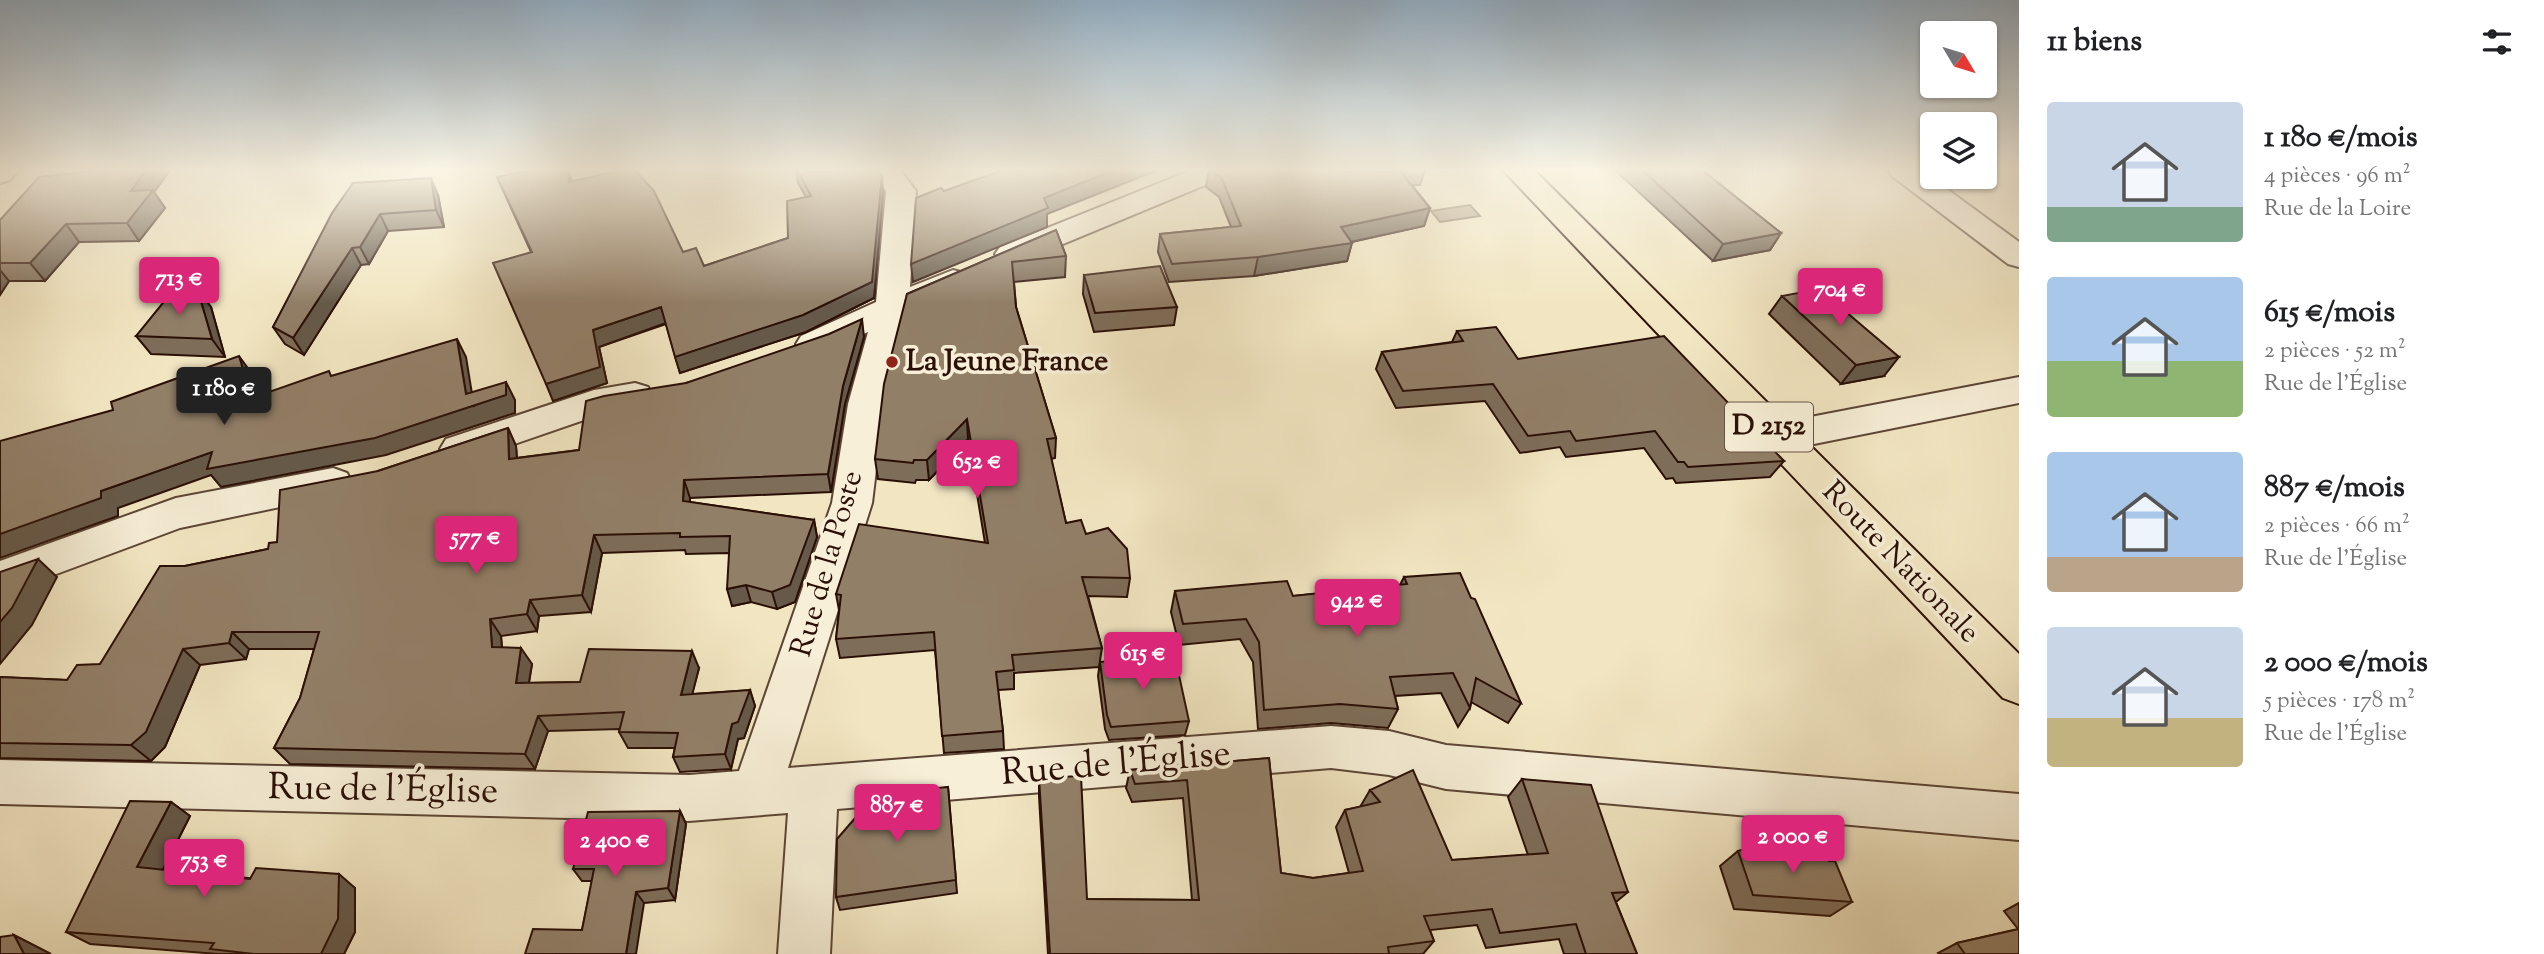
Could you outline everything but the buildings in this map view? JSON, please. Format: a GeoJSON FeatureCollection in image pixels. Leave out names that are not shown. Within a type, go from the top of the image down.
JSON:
{"type":"FeatureCollection","features":[{"type":"Feature","properties":{"kind":"main road","name":"Route Nationale"},"geometry":{"type":"LineString","coordinates":[[1562,215],[2019,684]]}},
{"type":"Feature","properties":{"kind":"street","name":"Rue de la Poste"},"geometry":{"type":"LineString","coordinates":[[757,793],[852,503],[866,404],[892,306],[899,215]]}},
{"type":"Feature","properties":{"kind":"street"},"geometry":{"type":"LineString","coordinates":[[781,355],[819,342],[892,306],[1109,215]]}},
{"type":"Feature","properties":{"kind":"street"},"geometry":{"type":"LineString","coordinates":[[1962,215],[2019,257]]}},
{"type":"Feature","properties":{"kind":"street"},"geometry":{"type":"LineString","coordinates":[[1779,437],[2019,390]]}},
{"type":"Feature","properties":{"kind":"street"},"geometry":{"type":"LineString","coordinates":[[428,459],[607,399],[666,391]]}},
{"type":"Feature","properties":{"kind":"street"},"geometry":{"type":"LineString","coordinates":[[0,578],[176,513],[363,477]]}},
{"type":"Feature","properties":{"kind":"street","name":"Rue de l'Église"},"geometry":{"type":"LineString","coordinates":[[0,782],[689,798],[1332,747],[1389,752],[1446,767],[2019,817]]}},
{"type":"Feature","properties":{"kind":"street"},"geometry":{"type":"LineString","coordinates":[[804,954],[813,834],[812,789]]}},
{"type":"Feature","properties":{"kind":"shaded area"},"geometry":{"type":"Polygon","coordinates":[[[1434,215],[1480,216],[1440,222],[1434,215]]]}},
{"type":"Feature","properties":{"kind":"place","name":"La Jeune France"},"geometry":{"type":"Point","coordinates":[892,362]}}]}
